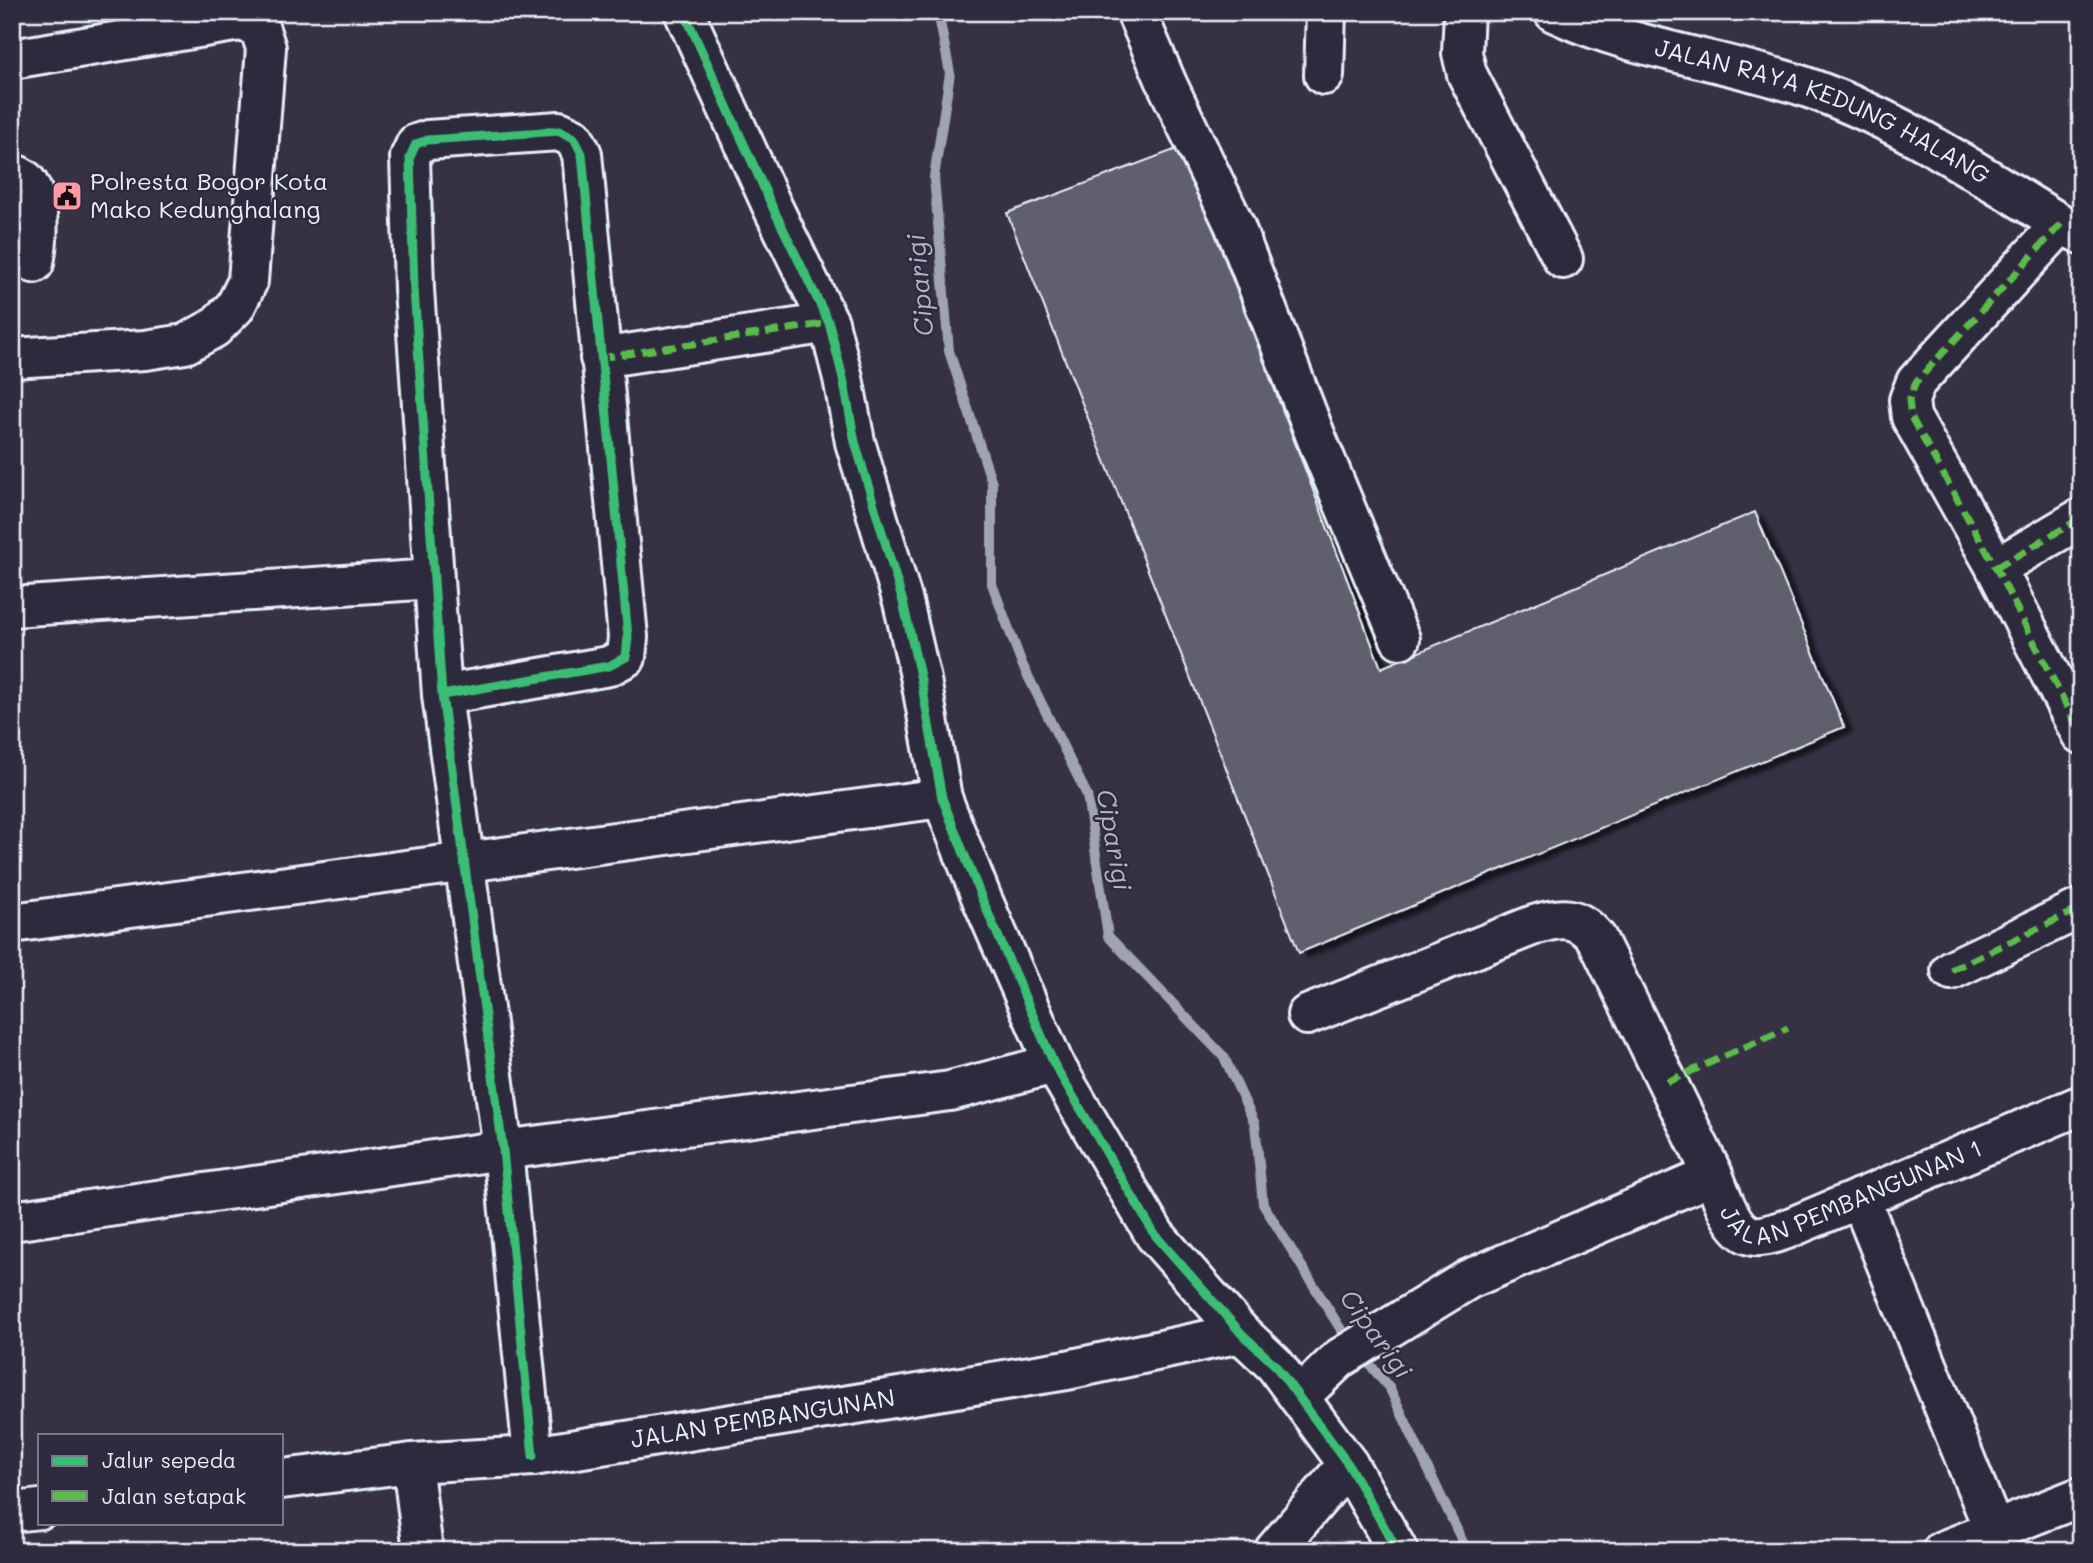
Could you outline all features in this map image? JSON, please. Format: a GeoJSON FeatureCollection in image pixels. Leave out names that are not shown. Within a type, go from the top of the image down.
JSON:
{"type":"FeatureCollection","features":[{"type":"Feature","properties":{"kind":"street"},"geometry":{"type":"LineString","coordinates":[[684,12],[772,206],[829,323],[855,442],[906,615],[921,680],[942,798],[982,899],[1054,1064],[1155,1235],[1241,1333],[1275,1365],[1299,1396],[1348,1465],[1398,1551]]}},
{"type":"Feature","properties":{"kind":"street"},"geometry":{"type":"LineString","coordinates":[[1136,12],[1234,224],[1316,437],[1400,639]]}},
{"type":"Feature","properties":{"kind":"street"},"geometry":{"type":"LineString","coordinates":[[1324,75],[1326,12]]}},
{"type":"Feature","properties":{"kind":"street"},"geometry":{"type":"LineString","coordinates":[[1464,12],[1462,52],[1467,74],[1563,259]]}},
{"type":"Feature","properties":{"kind":"street","name":"JALAN RAYA KEDUNG HALANG"},"geometry":{"type":"LineString","coordinates":[[1554,12],[1618,35],[1803,86],[1887,120],[2071,229]]}},
{"type":"Feature","properties":{"kind":"street"},"geometry":{"type":"LineString","coordinates":[[12,59],[240,21],[258,27],[266,48],[248,281],[235,307],[214,328],[185,344],[145,350],[12,358]]}},
{"type":"Feature","properties":{"kind":"street"},"geometry":{"type":"LineString","coordinates":[[442,695],[609,666],[626,657],[628,637],[582,153],[574,138],[559,131],[428,140],[416,144],[410,157],[414,289],[442,695],[503,1150],[533,1456]]}},
{"type":"Feature","properties":{"kind":"street"},"geometry":{"type":"LineString","coordinates":[[12,173],[26,180],[33,196],[38,238],[34,263]]}},
{"type":"Feature","properties":{"kind":"street"},"geometry":{"type":"LineString","coordinates":[[2071,229],[1916,382],[1909,400],[1911,417],[2078,720]]}},
{"type":"Feature","properties":{"kind":"street"},"geometry":{"type":"LineString","coordinates":[[600,358],[829,323]]}},
{"type":"Feature","properties":{"kind":"street"},"geometry":{"type":"LineString","coordinates":[[1996,568],[2081,518]]}},
{"type":"Feature","properties":{"kind":"street"},"geometry":{"type":"LineString","coordinates":[[12,607],[433,579]]}},
{"type":"Feature","properties":{"kind":"street"},"geometry":{"type":"LineString","coordinates":[[12,923],[942,798]]}},
{"type":"Feature","properties":{"kind":"street"},"geometry":{"type":"LineString","coordinates":[[1951,970],[2081,908]]}},
{"type":"Feature","properties":{"kind":"street"},"geometry":{"type":"LineString","coordinates":[[1307,1016],[1541,922],[1564,918],[1578,921],[1588,927],[1597,939],[1713,1175]]}},
{"type":"Feature","properties":{"kind":"street"},"geometry":{"type":"LineString","coordinates":[[12,1221],[503,1150],[950,1091],[1054,1064]]}},
{"type":"Feature","properties":{"kind":"street","name":"JALAN PEMBANGUNAN 1"},"geometry":{"type":"LineString","coordinates":[[1299,1396],[1340,1358],[1469,1279],[1713,1175],[1729,1213],[1739,1228],[1751,1236],[1766,1234],[1787,1228],[2081,1105]]}},
{"type":"Feature","properties":{"kind":"street"},"geometry":{"type":"LineString","coordinates":[[1860,1198],[1994,1531]]}},
{"type":"Feature","properties":{"kind":"street","name":"JALAN PEMBANGUNAN"},"geometry":{"type":"LineString","coordinates":[[284,1479],[412,1463],[533,1456],[1067,1370],[1241,1333]]}},
{"type":"Feature","properties":{"kind":"street"},"geometry":{"type":"LineString","coordinates":[[412,1463],[423,1551]]}},
{"type":"Feature","properties":{"kind":"street"},"geometry":{"type":"LineString","coordinates":[[1274,1551],[1348,1465]]}},
{"type":"Feature","properties":{"kind":"street"},"geometry":{"type":"LineString","coordinates":[[1942,1551],[2080,1497]]}},
{"type":"Feature","properties":{"kind":"street"},"geometry":{"type":"LineString","coordinates":[[12,1512],[38,1508]]}},
{"type":"Feature","properties":{"kind":"building"},"geometry":{"type":"Polygon","coordinates":[[[1182,147],[1381,668],[1755,512],[1844,727],[1299,953],[1007,213],[1182,147]]]}},
{"type":"Feature","properties":{"kind":"waterway","name":"Ciparigi"},"geometry":{"type":"LineString","coordinates":[[938,12],[950,73],[934,177],[949,351],[992,483],[992,584],[1022,664],[1087,795],[1108,936],[1224,1057],[1255,1124],[1263,1204],[1340,1328],[1390,1389],[1467,1551]]}},
{"type":"Feature","properties":{"kind":"marked path"},"geometry":{"type":"LineString","coordinates":[[2061,224],[1916,382],[1909,400],[1911,417],[1996,568],[2081,734]]}},
{"type":"Feature","properties":{"kind":"marked path"},"geometry":{"type":"LineString","coordinates":[[600,358],[829,323]]}},
{"type":"Feature","properties":{"kind":"marked path"},"geometry":{"type":"LineString","coordinates":[[1996,568],[2081,518]]}},
{"type":"Feature","properties":{"kind":"marked path"},"geometry":{"type":"LineString","coordinates":[[1951,970],[2081,908]]}},
{"type":"Feature","properties":{"kind":"marked path"},"geometry":{"type":"LineString","coordinates":[[1667,1082],[1788,1028]]}},
{"type":"Feature","properties":{"kind":"cycle path"},"geometry":{"type":"LineString","coordinates":[[684,12],[772,206],[829,323],[855,442],[903,602],[921,680],[942,798],[982,899],[1054,1064],[1155,1235],[1241,1333],[1275,1365],[1348,1464],[1398,1551]]}},
{"type":"Feature","properties":{"kind":"cycle path"},"geometry":{"type":"LineString","coordinates":[[442,695],[609,666],[626,657],[628,637],[582,154],[574,138],[559,131],[428,140],[416,144],[410,157],[414,289],[442,695],[503,1150],[533,1456]]}},
{"type":"Feature","properties":{"kind":"place","name":"Polresta Bogor Kota Mako Kedunghalang"},"geometry":{"type":"Point","coordinates":[67,196]}}]}
